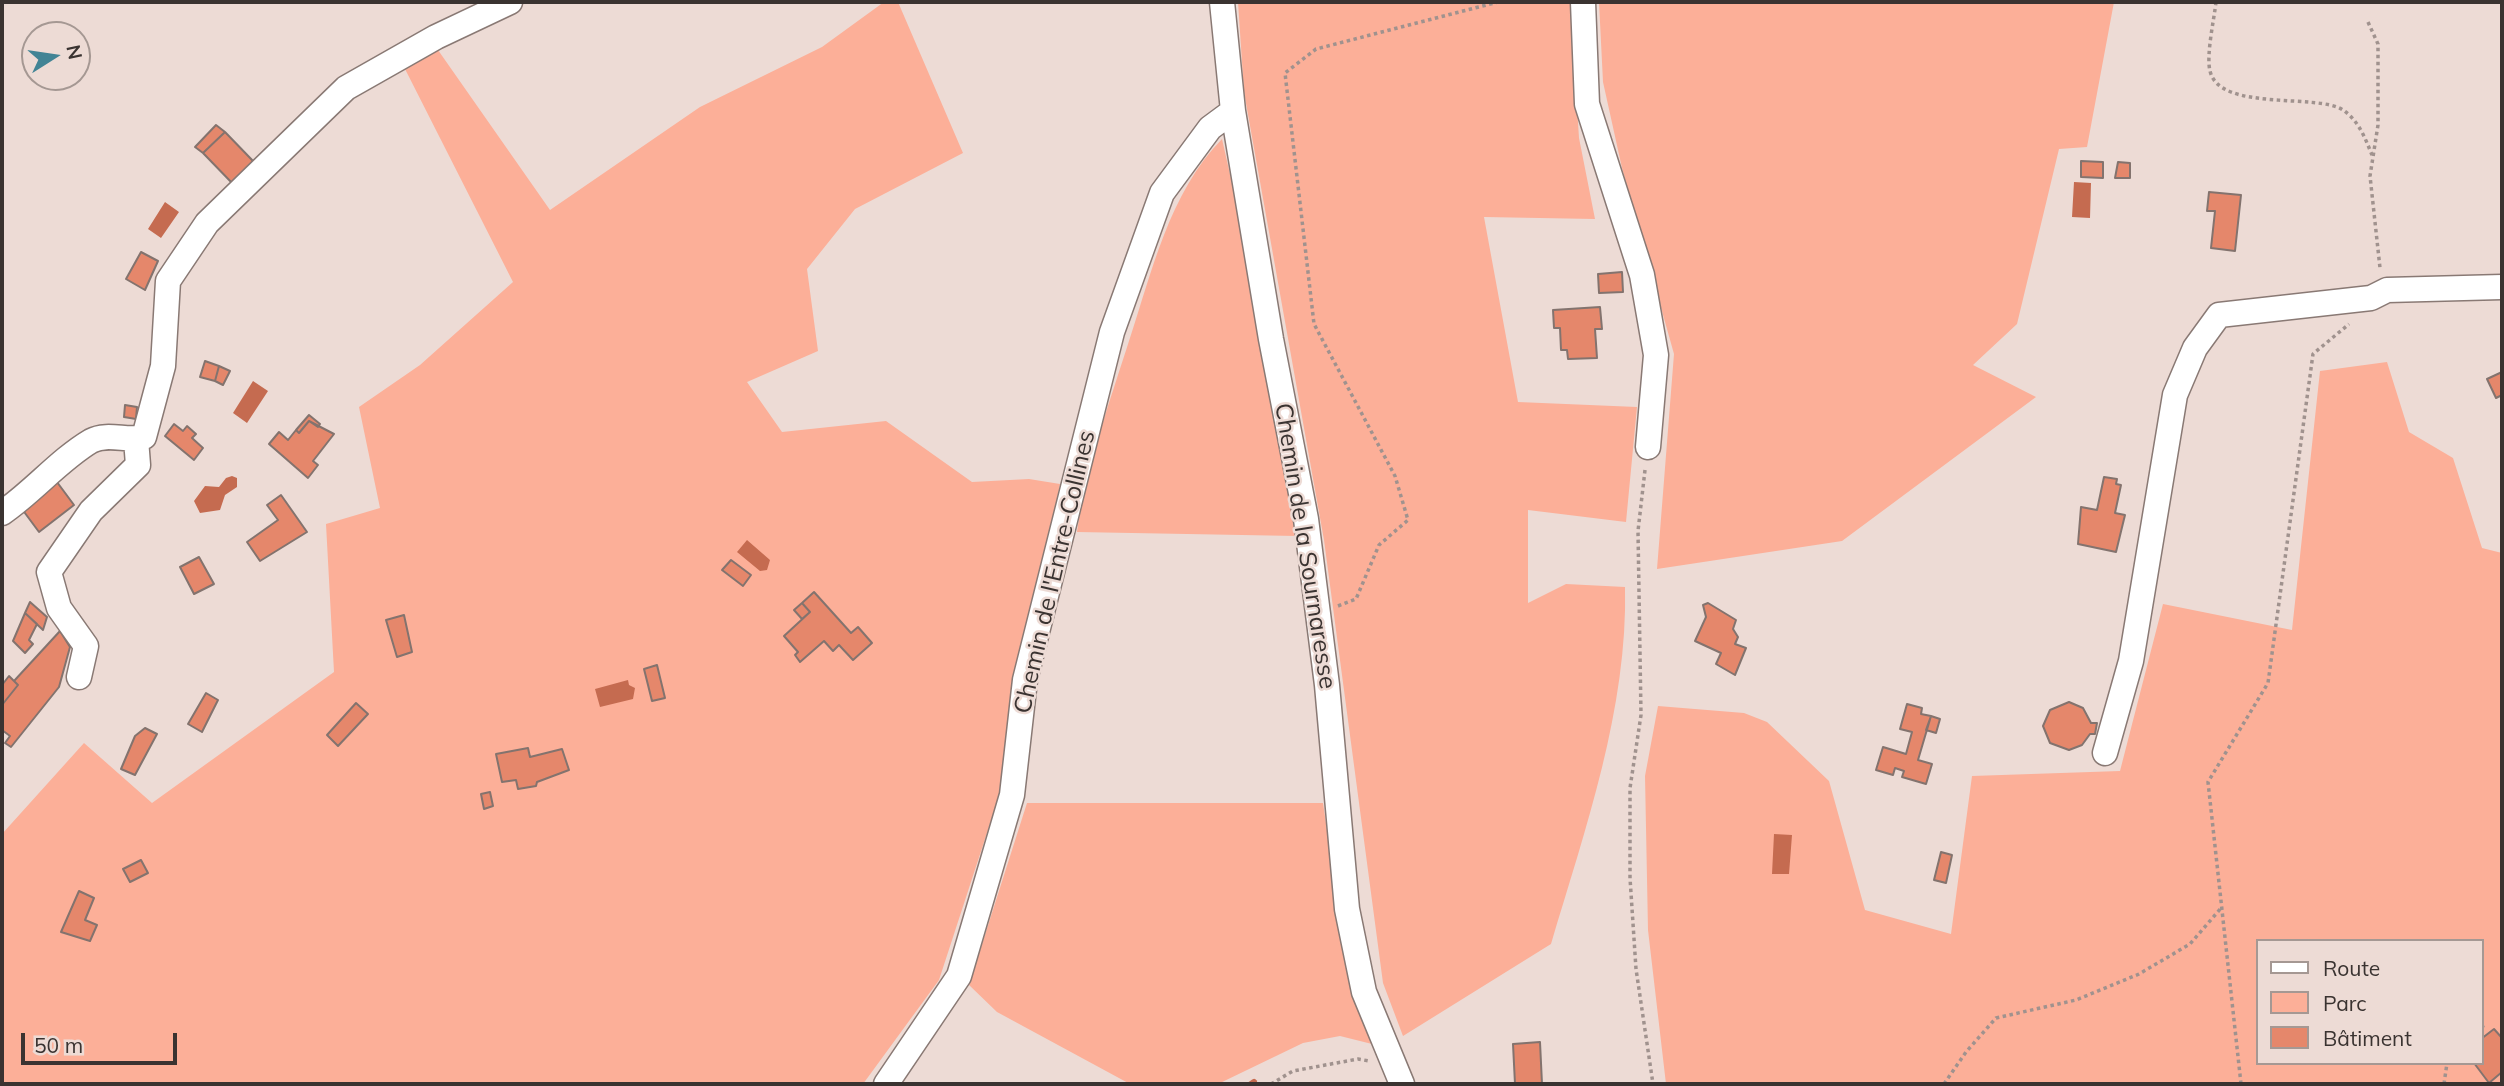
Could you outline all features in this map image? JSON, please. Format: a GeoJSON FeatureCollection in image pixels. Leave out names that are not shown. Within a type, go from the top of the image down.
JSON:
{"type":"FeatureCollection","features":[{"type":"Feature","properties":{"kind":"street"},"geometry":{"type":"LineString","coordinates":[[2,513],[93,440],[117,436],[136,439],[144,437],[163,366],[168,281],[207,223],[346,88],[436,37],[510,2]]}},
{"type":"Feature","properties":{"kind":"street","name":"Chemin de la Sournaresse"},"geometry":{"type":"LineString","coordinates":[[1222,2],[1233,111],[1271,339],[1306,519],[1347,909],[1364,992],[1399,1075]]}},
{"type":"Feature","properties":{"kind":"street"},"geometry":{"type":"LineString","coordinates":[[1583,2],[1587,104],[1642,275],[1656,355],[1648,447]]}},
{"type":"Feature","properties":{"kind":"street","name":"Chemin de l'Entre-Collines"},"geometry":{"type":"LineString","coordinates":[[887,1084],[959,976],[1012,795],[1025,680],[1112,332],[1162,193],[1210,128],[1233,111]]}},
{"type":"Feature","properties":{"kind":"street"},"geometry":{"type":"LineString","coordinates":[[2105,753],[2131,661],[2175,395],[2195,348],[2219,315],[2371,298],[2387,290],[2502,287]]}},
{"type":"Feature","properties":{"kind":"street"},"geometry":{"type":"LineString","coordinates":[[79,677],[86,646],[59,608],[49,572],[91,511],[138,465],[136,439]]}},
{"type":"Feature","properties":{"kind":"path"},"geometry":{"type":"LineString","coordinates":[[1318,614],[1356,598],[1380,545],[1408,520],[1395,477],[1314,324],[1285,73],[1316,48],[1498,2]]}},
{"type":"Feature","properties":{"kind":"path"},"geometry":{"type":"LineString","coordinates":[[2216,2],[2210,72],[2219,86],[2237,94],[2342,108],[2360,126],[2373,156]]}},
{"type":"Feature","properties":{"kind":"path"},"geometry":{"type":"LineString","coordinates":[[2368,22],[2378,44],[2378,125],[2370,176],[2381,276],[2387,290]]}},
{"type":"Feature","properties":{"kind":"path"},"geometry":{"type":"LineString","coordinates":[[2242,1084],[2208,782],[2267,683],[2314,354],[2350,322]]}},
{"type":"Feature","properties":{"kind":"path"},"geometry":{"type":"LineString","coordinates":[[1648,447],[1638,531],[1641,715],[1630,788],[1630,878],[1636,969],[1654,1084]]}},
{"type":"Feature","properties":{"kind":"path"},"geometry":{"type":"LineString","coordinates":[[1944,1084],[1966,1052],[1996,1018],[2076,1000],[2139,974],[2190,944],[2222,906]]}},
{"type":"Feature","properties":{"kind":"path"},"geometry":{"type":"LineString","coordinates":[[2483,1026],[2487,1024]]}},
{"type":"Feature","properties":{"kind":"path"},"geometry":{"type":"LineString","coordinates":[[1271,1084],[1293,1071],[1358,1059],[1399,1075]]}},
{"type":"Feature","properties":{"kind":"path"},"geometry":{"type":"LineString","coordinates":[[2444,1084],[2447,1065]]}},
{"type":"Feature","properties":{"kind":"green space"},"geometry":{"type":"Polygon","coordinates":[[[884,2],[898,2],[963,153],[855,209],[807,269],[818,351],[747,382],[782,432],[886,421],[972,482],[1029,479],[1060,484],[999,796],[939,980],[863,1084],[2,1084],[2,834],[84,743],[152,803],[334,672],[326,524],[380,508],[359,407],[420,365],[513,282],[404,67],[438,50],[550,210],[700,107],[822,47],[884,2]]]}},
{"type":"Feature","properties":{"kind":"green space"},"geometry":{"type":"Polygon","coordinates":[[[1238,2],[1570,2],[1579,138],[1595,219],[1484,217],[1518,402],[1637,407],[1626,522],[1528,510],[1528,603],[1566,584],[1625,587],[1624,632],[1612,723],[1590,813],[1551,944],[1403,1036],[1383,983],[1324,540],[1244,92],[1238,2]]]}},
{"type":"Feature","properties":{"kind":"green space"},"geometry":{"type":"Polygon","coordinates":[[[1599,2],[2114,2],[2087,147],[2059,149],[2017,324],[1973,365],[2036,397],[1842,541],[1657,569],[1674,354],[1622,168],[1603,82],[1599,2]]]}},
{"type":"Feature","properties":{"kind":"green space"},"geometry":{"type":"Polygon","coordinates":[[[1222,139],[1244,236],[1297,536],[1077,532],[1086,483],[1099,436],[1164,234],[1188,184],[1222,139]]]}},
{"type":"Feature","properties":{"kind":"green space"},"geometry":{"type":"Polygon","coordinates":[[[2387,362],[2409,432],[2453,458],[2482,548],[2502,553],[2502,1084],[1666,1084],[1648,930],[1645,776],[1658,706],[1744,713],[1767,722],[1829,781],[1865,910],[1951,934],[1972,776],[2120,771],[2163,604],[2292,630],[2320,371],[2387,362]]]}},
{"type":"Feature","properties":{"kind":"green space"},"geometry":{"type":"Polygon","coordinates":[[[1027,803],[1323,803],[1350,986],[1372,1044],[1340,1036],[1303,1043],[1218,1084],[1130,1084],[997,1012],[969,985],[1027,803]]]}},
{"type":"Feature","properties":{"kind":"shaded area"},"geometry":{"type":"Polygon","coordinates":[[[2074,182],[2091,183],[2090,218],[2072,217],[2074,182]]]}},
{"type":"Feature","properties":{"kind":"shaded area"},"geometry":{"type":"Polygon","coordinates":[[[165,202],[179,212],[161,238],[148,229],[165,202]]]}},
{"type":"Feature","properties":{"kind":"shaded area"},"geometry":{"type":"Polygon","coordinates":[[[253,381],[268,391],[247,423],[233,413],[253,381]]]}},
{"type":"Feature","properties":{"kind":"shaded area"},"geometry":{"type":"Polygon","coordinates":[[[226,478],[237,478],[237,487],[225,495],[220,510],[200,513],[194,501],[205,486],[219,487],[226,478]]]}},
{"type":"Feature","properties":{"kind":"shaded area"},"geometry":{"type":"Polygon","coordinates":[[[747,540],[770,560],[767,570],[760,571],[737,552],[747,540]]]}},
{"type":"Feature","properties":{"kind":"shaded area"},"geometry":{"type":"Polygon","coordinates":[[[628,680],[629,685],[635,688],[633,699],[600,707],[595,689],[628,680]]]}},
{"type":"Feature","properties":{"kind":"shaded area"},"geometry":{"type":"Polygon","coordinates":[[[1774,834],[1792,835],[1789,874],[1772,874],[1774,834]]]}},
{"type":"Feature","properties":{"kind":"building"},"geometry":{"type":"Polygon","coordinates":[[[216,125],[225,132],[203,153],[195,147],[216,125]]]}},
{"type":"Feature","properties":{"kind":"building"},"geometry":{"type":"Polygon","coordinates":[[[225,132],[254,162],[233,184],[203,153],[225,132]]]}},
{"type":"Feature","properties":{"kind":"building"},"geometry":{"type":"Polygon","coordinates":[[[2081,161],[2103,162],[2103,178],[2081,177],[2081,161]]]}},
{"type":"Feature","properties":{"kind":"building"},"geometry":{"type":"Polygon","coordinates":[[[2118,162],[2130,163],[2130,178],[2115,178],[2118,162]]]}},
{"type":"Feature","properties":{"kind":"building"},"geometry":{"type":"Polygon","coordinates":[[[2209,192],[2241,195],[2235,251],[2211,248],[2215,211],[2207,211],[2209,192]]]}},
{"type":"Feature","properties":{"kind":"building"},"geometry":{"type":"Polygon","coordinates":[[[141,252],[158,261],[145,290],[126,279],[141,252]]]}},
{"type":"Feature","properties":{"kind":"building"},"geometry":{"type":"Polygon","coordinates":[[[1622,272],[1623,292],[1599,293],[1598,274],[1622,272]]]}},
{"type":"Feature","properties":{"kind":"building"},"geometry":{"type":"Polygon","coordinates":[[[1600,307],[1602,329],[1595,329],[1597,358],[1568,359],[1567,350],[1561,350],[1560,328],[1554,328],[1553,310],[1600,307]]]}},
{"type":"Feature","properties":{"kind":"building"},"geometry":{"type":"Polygon","coordinates":[[[205,361],[219,366],[215,381],[200,377],[205,361]]]}},
{"type":"Feature","properties":{"kind":"building"},"geometry":{"type":"Polygon","coordinates":[[[219,366],[230,371],[223,385],[215,381],[219,366]]]}},
{"type":"Feature","properties":{"kind":"building"},"geometry":{"type":"Polygon","coordinates":[[[2502,372],[2502,395],[2496,398],[2487,379],[2502,372]]]}},
{"type":"Feature","properties":{"kind":"building"},"geometry":{"type":"Polygon","coordinates":[[[125,405],[137,407],[136,419],[124,417],[125,405]]]}},
{"type":"Feature","properties":{"kind":"building"},"geometry":{"type":"Polygon","coordinates":[[[309,415],[320,424],[318,427],[309,421],[299,433],[296,430],[309,415]]]}},
{"type":"Feature","properties":{"kind":"building"},"geometry":{"type":"Polygon","coordinates":[[[309,421],[334,434],[313,461],[318,465],[308,478],[269,444],[279,432],[288,440],[296,430],[299,433],[309,421]]]}},
{"type":"Feature","properties":{"kind":"building"},"geometry":{"type":"Polygon","coordinates":[[[174,424],[183,431],[187,426],[196,434],[192,438],[203,448],[194,460],[165,436],[174,424]]]}},
{"type":"Feature","properties":{"kind":"building"},"geometry":{"type":"Polygon","coordinates":[[[2104,477],[2117,479],[2116,484],[2121,485],[2115,513],[2125,515],[2116,552],[2078,544],[2081,507],[2097,510],[2104,477]]]}},
{"type":"Feature","properties":{"kind":"building"},"geometry":{"type":"Polygon","coordinates":[[[54,478],[74,505],[39,532],[19,505],[54,478]]]}},
{"type":"Feature","properties":{"kind":"building"},"geometry":{"type":"Polygon","coordinates":[[[281,495],[307,532],[260,561],[247,542],[278,520],[267,505],[281,495]]]}},
{"type":"Feature","properties":{"kind":"building"},"geometry":{"type":"Polygon","coordinates":[[[199,557],[214,584],[194,594],[180,567],[199,557]]]}},
{"type":"Feature","properties":{"kind":"building"},"geometry":{"type":"Polygon","coordinates":[[[731,560],[751,575],[743,586],[722,570],[731,560]]]}},
{"type":"Feature","properties":{"kind":"building"},"geometry":{"type":"Polygon","coordinates":[[[814,592],[851,633],[858,627],[872,643],[853,660],[839,645],[833,651],[824,641],[800,662],[795,655],[798,652],[784,636],[810,612],[802,603],[814,592]]]}},
{"type":"Feature","properties":{"kind":"building"},"geometry":{"type":"Polygon","coordinates":[[[30,602],[47,617],[43,630],[25,613],[30,602]]]}},
{"type":"Feature","properties":{"kind":"building"},"geometry":{"type":"Polygon","coordinates":[[[802,603],[810,612],[802,619],[794,610],[802,603]]]}},
{"type":"Feature","properties":{"kind":"building"},"geometry":{"type":"Polygon","coordinates":[[[1708,603],[1736,620],[1733,629],[1738,637],[1735,644],[1746,648],[1735,675],[1716,664],[1721,653],[1695,641],[1706,617],[1703,605],[1708,603]]]}},
{"type":"Feature","properties":{"kind":"building"},"geometry":{"type":"Polygon","coordinates":[[[25,613],[37,624],[29,640],[33,644],[25,653],[13,641],[25,613]]]}},
{"type":"Feature","properties":{"kind":"building"},"geometry":{"type":"Polygon","coordinates":[[[404,615],[412,652],[397,657],[386,620],[404,615]]]}},
{"type":"Feature","properties":{"kind":"building"},"geometry":{"type":"Polygon","coordinates":[[[60,631],[70,647],[59,687],[11,747],[5,743],[10,736],[2,730],[2,705],[18,685],[14,681],[60,631]]]}},
{"type":"Feature","properties":{"kind":"building"},"geometry":{"type":"Polygon","coordinates":[[[657,665],[665,698],[652,701],[644,669],[657,665]]]}},
{"type":"Feature","properties":{"kind":"building"},"geometry":{"type":"Polygon","coordinates":[[[9,676],[18,685],[2,705],[2,685],[9,676]]]}},
{"type":"Feature","properties":{"kind":"building"},"geometry":{"type":"Polygon","coordinates":[[[206,693],[218,700],[202,732],[188,724],[206,693]]]}},
{"type":"Feature","properties":{"kind":"building"},"geometry":{"type":"Polygon","coordinates":[[[2069,702],[2083,708],[2091,723],[2097,723],[2095,734],[2090,734],[2082,745],[2069,750],[2050,743],[2043,726],[2050,710],[2069,702]]]}},
{"type":"Feature","properties":{"kind":"building"},"geometry":{"type":"Polygon","coordinates":[[[356,703],[368,714],[338,746],[327,735],[356,703]]]}},
{"type":"Feature","properties":{"kind":"building"},"geometry":{"type":"Polygon","coordinates":[[[1907,704],[1922,708],[1921,714],[1931,716],[1918,760],[1932,764],[1926,784],[1902,777],[1904,771],[1895,768],[1893,775],[1876,770],[1883,747],[1906,754],[1912,732],[1900,729],[1907,704]]]}},
{"type":"Feature","properties":{"kind":"building"},"geometry":{"type":"Polygon","coordinates":[[[1931,716],[1940,719],[1936,733],[1926,730],[1931,716]]]}},
{"type":"Feature","properties":{"kind":"building"},"geometry":{"type":"Polygon","coordinates":[[[145,728],[157,734],[135,775],[121,769],[135,736],[145,728]]]}},
{"type":"Feature","properties":{"kind":"building"},"geometry":{"type":"Polygon","coordinates":[[[528,748],[530,757],[562,749],[569,770],[537,782],[536,786],[518,789],[516,780],[502,782],[496,754],[528,748]]]}},
{"type":"Feature","properties":{"kind":"building"},"geometry":{"type":"Polygon","coordinates":[[[490,792],[493,806],[484,809],[481,794],[490,792]]]}},
{"type":"Feature","properties":{"kind":"building"},"geometry":{"type":"Polygon","coordinates":[[[1941,852],[1952,855],[1946,883],[1934,880],[1941,852]]]}},
{"type":"Feature","properties":{"kind":"building"},"geometry":{"type":"Polygon","coordinates":[[[141,860],[148,873],[130,882],[123,869],[141,860]]]}},
{"type":"Feature","properties":{"kind":"building"},"geometry":{"type":"Polygon","coordinates":[[[79,891],[94,898],[85,920],[97,925],[90,941],[61,932],[79,891]]]}},
{"type":"Feature","properties":{"kind":"building"},"geometry":{"type":"Polygon","coordinates":[[[2494,1029],[2502,1038],[2502,1072],[2489,1083],[2476,1065],[2483,1065],[2483,1037],[2494,1029]]]}},
{"type":"Feature","properties":{"kind":"building"},"geometry":{"type":"Polygon","coordinates":[[[1540,1042],[1542,1084],[1515,1084],[1513,1044],[1540,1042]]]}}]}
